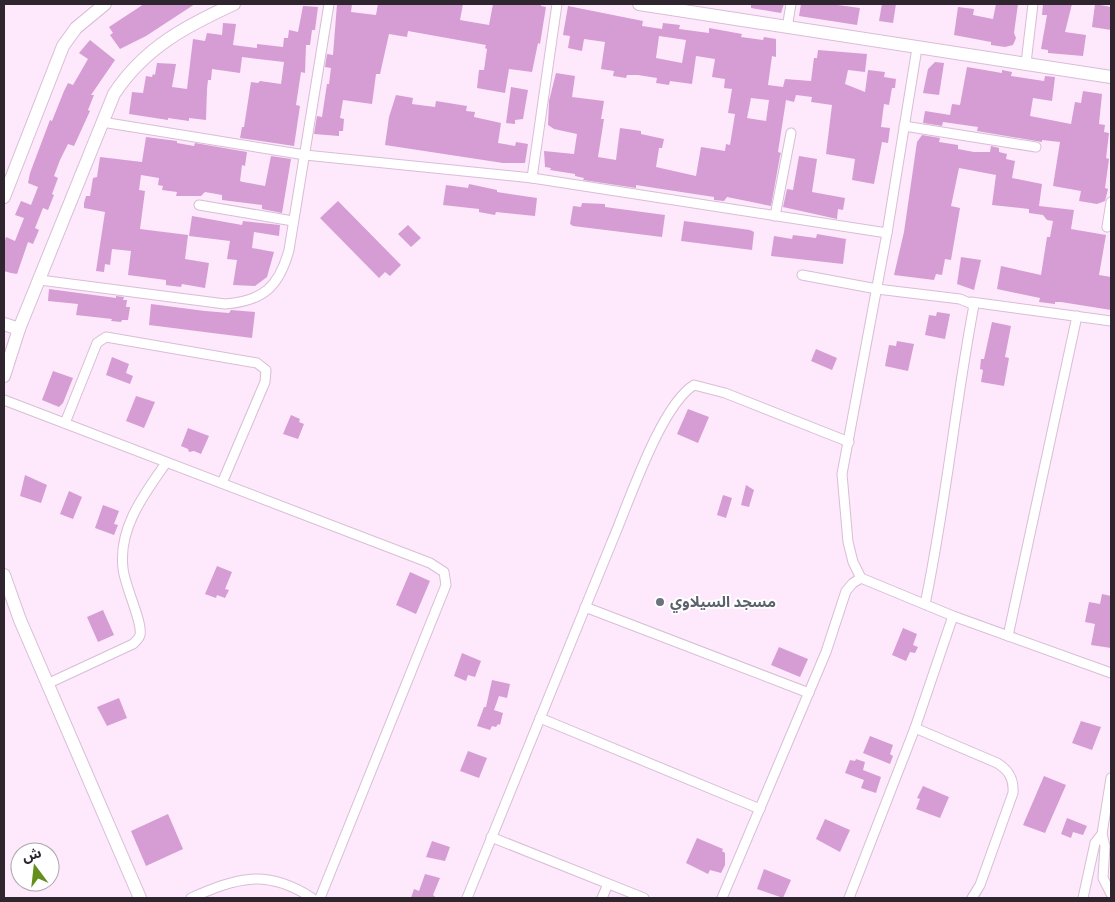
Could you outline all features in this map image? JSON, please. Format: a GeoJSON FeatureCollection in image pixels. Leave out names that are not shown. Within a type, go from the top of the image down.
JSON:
{"type":"FeatureCollection","features":[{"type":"Feature","properties":{"kind":"street"},"geometry":{"type":"LineString","coordinates":[[4,197],[62,46],[76,28],[105,4]]}},
{"type":"Feature","properties":{"kind":"street"},"geometry":{"type":"LineString","coordinates":[[4,376],[19,329],[114,94],[125,77],[148,53],[190,27],[234,4]]}},
{"type":"Feature","properties":{"kind":"street"},"geometry":{"type":"LineString","coordinates":[[40,280],[225,304],[256,298],[276,281],[284,267],[293,221],[329,4]]}},
{"type":"Feature","properties":{"kind":"street"},"geometry":{"type":"LineString","coordinates":[[532,178],[557,4]]}},
{"type":"Feature","properties":{"kind":"street"},"geometry":{"type":"LineString","coordinates":[[638,4],[1111,77]]}},
{"type":"Feature","properties":{"kind":"street"},"geometry":{"type":"LineString","coordinates":[[787,28],[791,4]]}},
{"type":"Feature","properties":{"kind":"street"},"geometry":{"type":"LineString","coordinates":[[1026,63],[1033,4]]}},
{"type":"Feature","properties":{"kind":"street"},"geometry":{"type":"LineString","coordinates":[[917,48],[877,290],[842,474],[848,542],[853,562],[862,578],[953,616],[1111,673]]}},
{"type":"Feature","properties":{"kind":"street"},"geometry":{"type":"LineString","coordinates":[[102,122],[305,155],[532,178],[887,233]]}},
{"type":"Feature","properties":{"kind":"street"},"geometry":{"type":"LineString","coordinates":[[904,126],[1036,147]]}},
{"type":"Feature","properties":{"kind":"street"},"geometry":{"type":"LineString","coordinates":[[775,216],[790,133]]}},
{"type":"Feature","properties":{"kind":"street"},"geometry":{"type":"LineString","coordinates":[[1107,227],[1111,202]]}},
{"type":"Feature","properties":{"kind":"street"},"geometry":{"type":"LineString","coordinates":[[199,205],[293,221]]}},
{"type":"Feature","properties":{"kind":"street"},"geometry":{"type":"LineString","coordinates":[[802,275],[877,290],[1111,321]]}},
{"type":"Feature","properties":{"kind":"street"},"geometry":{"type":"LineString","coordinates":[[925,604],[937,548],[960,380],[974,305],[971,302]]}},
{"type":"Feature","properties":{"kind":"street"},"geometry":{"type":"LineString","coordinates":[[1008,636],[1077,316]]}},
{"type":"Feature","properties":{"kind":"street"},"geometry":{"type":"LineString","coordinates":[[4,324],[19,329]]}},
{"type":"Feature","properties":{"kind":"street"},"geometry":{"type":"LineString","coordinates":[[65,423],[97,344],[106,337],[257,363],[266,370],[265,382],[222,484]]}},
{"type":"Feature","properties":{"kind":"street"},"geometry":{"type":"LineString","coordinates":[[467,898],[660,428],[684,391],[694,385],[724,393],[849,442]]}},
{"type":"Feature","properties":{"kind":"street"},"geometry":{"type":"LineString","coordinates":[[4,400],[440,568],[445,577],[446,585],[320,898]]}},
{"type":"Feature","properties":{"kind":"street"},"geometry":{"type":"LineString","coordinates":[[47,684],[133,644],[138,639],[140,629],[123,573],[123,550],[132,518],[141,499],[166,463]]}},
{"type":"Feature","properties":{"kind":"street"},"geometry":{"type":"LineString","coordinates":[[4,575],[14,607],[140,898]]}},
{"type":"Feature","properties":{"kind":"street"},"geometry":{"type":"LineString","coordinates":[[722,898],[826,652],[846,591],[853,582],[862,578]]}},
{"type":"Feature","properties":{"kind":"street"},"geometry":{"type":"LineString","coordinates":[[585,607],[808,693]]}},
{"type":"Feature","properties":{"kind":"street"},"geometry":{"type":"LineString","coordinates":[[849,898],[915,728],[953,616]]}},
{"type":"Feature","properties":{"kind":"street"},"geometry":{"type":"LineString","coordinates":[[540,718],[760,809]]}},
{"type":"Feature","properties":{"kind":"street"},"geometry":{"type":"LineString","coordinates":[[915,728],[997,763],[1009,772],[1012,778],[1013,793],[980,885],[972,898]]}},
{"type":"Feature","properties":{"kind":"street"},"geometry":{"type":"LineString","coordinates":[[1111,778],[1102,834],[1105,846],[1103,878],[1111,894]]}},
{"type":"Feature","properties":{"kind":"street"},"geometry":{"type":"LineString","coordinates":[[1083,898],[1095,843],[1102,834]]}},
{"type":"Feature","properties":{"kind":"street"},"geometry":{"type":"LineString","coordinates":[[492,837],[644,898]]}},
{"type":"Feature","properties":{"kind":"street"},"geometry":{"type":"LineString","coordinates":[[191,898],[231,882],[258,878],[294,889],[312,898]]}},
{"type":"Feature","properties":{"kind":"street"},"geometry":{"type":"LineString","coordinates":[[602,898],[608,884]]}},
{"type":"Feature","properties":{"kind":"street"},"geometry":{"type":"LineString","coordinates":[[980,885],[980,898]]}},
{"type":"Feature","properties":{"kind":"building"},"geometry":{"type":"Polygon","coordinates":[[[144,4],[195,4],[146,36],[120,49],[110,35],[113,33],[109,27],[144,4]]]}},
{"type":"Feature","properties":{"kind":"building"},"geometry":{"type":"Polygon","coordinates":[[[337,4],[352,4],[351,12],[376,15],[378,4],[463,4],[460,20],[489,25],[493,4],[541,4],[541,6],[546,7],[540,44],[538,43],[532,72],[509,69],[505,93],[477,88],[479,70],[484,70],[486,45],[408,31],[407,37],[389,34],[380,74],[376,74],[372,104],[343,100],[340,118],[344,119],[343,131],[339,131],[339,136],[314,134],[317,116],[322,117],[327,84],[329,84],[331,68],[325,67],[327,54],[333,55],[337,4]]]}},
{"type":"Feature","properties":{"kind":"building"},"geometry":{"type":"Polygon","coordinates":[[[751,4],[784,4],[781,13],[751,8],[751,4]]]}},
{"type":"Feature","properties":{"kind":"building"},"geometry":{"type":"Polygon","coordinates":[[[801,4],[830,4],[860,8],[857,25],[799,16],[801,4]]]}},
{"type":"Feature","properties":{"kind":"building"},"geometry":{"type":"Polygon","coordinates":[[[882,4],[896,4],[893,23],[879,21],[882,4]]]}},
{"type":"Feature","properties":{"kind":"building"},"geometry":{"type":"Polygon","coordinates":[[[996,4],[1018,4],[1014,33],[1016,38],[1013,45],[1005,47],[991,45],[991,42],[954,35],[958,7],[974,9],[973,15],[993,19],[996,4]]]}},
{"type":"Feature","properties":{"kind":"building"},"geometry":{"type":"Polygon","coordinates":[[[1043,4],[1072,4],[1065,32],[1086,35],[1083,56],[1048,53],[1048,50],[1041,49],[1047,15],[1042,15],[1043,4]]]}},
{"type":"Feature","properties":{"kind":"building"},"geometry":{"type":"Polygon","coordinates":[[[1095,4],[1111,7],[1111,30],[1092,27],[1095,4]]]}},
{"type":"Feature","properties":{"kind":"building"},"geometry":{"type":"Polygon","coordinates":[[[303,6],[318,7],[315,30],[312,30],[310,45],[306,45],[305,73],[301,72],[296,105],[300,106],[294,146],[240,138],[242,127],[244,127],[251,82],[258,83],[260,81],[281,84],[284,62],[242,57],[240,73],[212,69],[211,80],[208,80],[206,120],[189,118],[189,121],[168,118],[168,120],[129,114],[132,92],[143,93],[146,76],[152,77],[153,74],[155,75],[157,63],[176,64],[172,87],[187,89],[193,39],[205,41],[207,33],[222,35],[223,23],[236,24],[233,45],[257,48],[257,44],[283,47],[284,38],[288,38],[289,30],[298,32],[303,6]]]}},
{"type":"Feature","properties":{"kind":"building"},"geometry":{"type":"Polygon","coordinates":[[[568,6],[643,21],[642,26],[662,29],[663,23],[680,25],[679,29],[709,33],[709,28],[742,34],[741,37],[763,40],[764,37],[776,39],[776,57],[772,56],[768,85],[783,87],[785,79],[811,81],[814,58],[817,58],[818,50],[867,54],[865,72],[848,70],[845,84],[865,92],[868,70],[885,72],[884,77],[896,79],[895,88],[892,88],[889,105],[884,104],[881,127],[890,128],[888,143],[882,142],[874,184],[852,180],[855,159],[826,154],[832,105],[811,102],[812,97],[796,95],[794,102],[786,100],[778,152],[781,153],[771,206],[727,197],[724,201],[714,200],[714,197],[636,185],[636,188],[583,180],[584,178],[575,176],[575,174],[550,170],[551,168],[545,167],[544,151],[574,154],[577,134],[554,129],[548,125],[549,101],[556,73],[575,76],[572,97],[604,101],[601,119],[604,119],[598,157],[616,160],[620,128],[641,131],[641,134],[664,139],[662,148],[659,148],[656,167],[696,176],[701,147],[725,151],[726,144],[730,145],[735,114],[728,113],[732,89],[724,88],[725,79],[712,77],[715,59],[696,56],[692,84],[670,81],[669,85],[656,83],[657,78],[638,75],[627,75],[626,78],[613,76],[614,71],[601,69],[605,42],[584,39],[582,51],[568,48],[570,36],[563,35],[568,6]],[[659,36],[656,58],[682,63],[686,40],[659,36]],[[751,98],[747,118],[766,121],[769,100],[751,98]]]}},
{"type":"Feature","properties":{"kind":"building"},"geometry":{"type":"Polygon","coordinates":[[[90,40],[115,60],[91,95],[94,95],[88,110],[90,111],[74,146],[68,144],[60,160],[54,176],[58,178],[52,194],[54,195],[48,210],[43,208],[35,228],[39,230],[33,244],[28,242],[17,274],[4,271],[4,244],[6,237],[15,241],[24,218],[15,215],[21,201],[31,205],[38,187],[28,183],[30,173],[50,120],[52,121],[68,83],[73,85],[88,59],[79,53],[90,40]]]}},
{"type":"Feature","properties":{"kind":"building"},"geometry":{"type":"Polygon","coordinates":[[[935,62],[944,63],[939,95],[923,93],[928,69],[935,62]]]}},
{"type":"Feature","properties":{"kind":"building"},"geometry":{"type":"Polygon","coordinates":[[[967,67],[1002,73],[1002,70],[1012,72],[1011,76],[1044,81],[1045,76],[1055,77],[1052,101],[1033,98],[1030,116],[1071,124],[1075,102],[1081,103],[1083,91],[1102,94],[1099,124],[1105,125],[1104,132],[1109,133],[1106,158],[1109,159],[1105,188],[1108,189],[1105,201],[1097,204],[1079,201],[1081,191],[1053,186],[1060,142],[1042,140],[1042,142],[977,131],[978,127],[943,122],[942,126],[923,123],[925,111],[950,115],[952,104],[960,105],[967,67]]]}},
{"type":"Feature","properties":{"kind":"building"},"geometry":{"type":"Polygon","coordinates":[[[511,87],[528,90],[523,119],[515,120],[515,124],[506,123],[511,87]]]}},
{"type":"Feature","properties":{"kind":"building"},"geometry":{"type":"Polygon","coordinates":[[[396,95],[413,98],[412,104],[435,107],[436,101],[467,106],[466,111],[475,112],[474,117],[501,123],[498,143],[515,146],[516,142],[528,144],[525,163],[503,163],[385,145],[389,117],[396,95]]]}},
{"type":"Feature","properties":{"kind":"building"},"geometry":{"type":"Polygon","coordinates":[[[922,135],[940,138],[939,142],[958,145],[958,149],[974,152],[990,152],[991,146],[999,148],[999,152],[1007,154],[1006,159],[1015,161],[1012,178],[1042,184],[1039,206],[1074,210],[1071,229],[1106,235],[1099,275],[1111,277],[1111,310],[1061,302],[1055,302],[1055,304],[1039,302],[1040,298],[997,289],[1001,266],[1041,275],[1047,237],[1050,237],[1053,221],[1047,220],[1043,215],[1029,213],[1029,209],[992,205],[996,175],[959,168],[951,206],[960,208],[951,260],[945,259],[942,275],[936,274],[934,280],[894,275],[904,232],[917,142],[922,135]]]}},
{"type":"Feature","properties":{"kind":"building"},"geometry":{"type":"Polygon","coordinates":[[[146,137],[177,141],[177,143],[194,146],[195,143],[247,152],[245,166],[242,165],[240,181],[265,186],[271,156],[291,159],[282,213],[262,209],[262,205],[222,200],[222,195],[205,192],[201,196],[176,196],[177,192],[162,190],[163,186],[158,185],[159,178],[141,175],[139,190],[145,191],[140,229],[188,235],[185,259],[209,263],[205,288],[182,284],[181,287],[166,285],[166,280],[128,275],[131,251],[112,249],[110,265],[105,264],[104,272],[96,271],[105,212],[84,208],[84,203],[86,196],[90,196],[93,178],[97,177],[100,157],[142,162],[146,137]]]}},
{"type":"Feature","properties":{"kind":"building"},"geometry":{"type":"Polygon","coordinates":[[[799,156],[817,159],[812,192],[845,198],[843,210],[838,209],[837,219],[783,207],[787,189],[793,190],[799,156]]]}},
{"type":"Feature","properties":{"kind":"building"},"geometry":{"type":"Polygon","coordinates":[[[469,184],[497,190],[497,192],[537,198],[535,216],[496,212],[495,215],[479,212],[479,209],[443,205],[446,185],[468,188],[469,184]]]}},
{"type":"Feature","properties":{"kind":"building"},"geometry":{"type":"Polygon","coordinates":[[[338,201],[401,265],[390,276],[385,272],[379,278],[320,218],[338,201]]]}},
{"type":"Feature","properties":{"kind":"building"},"geometry":{"type":"Polygon","coordinates":[[[582,203],[605,204],[605,207],[665,215],[662,237],[573,226],[570,224],[573,206],[581,207],[582,203]]]}},
{"type":"Feature","properties":{"kind":"building"},"geometry":{"type":"Polygon","coordinates":[[[192,216],[242,225],[243,221],[280,225],[279,236],[254,232],[252,248],[274,252],[267,277],[255,286],[233,285],[237,260],[227,259],[230,241],[189,236],[192,216]]]}},
{"type":"Feature","properties":{"kind":"building"},"geometry":{"type":"Polygon","coordinates":[[[684,221],[750,230],[754,232],[752,250],[681,241],[684,221]]]}},
{"type":"Feature","properties":{"kind":"building"},"geometry":{"type":"Polygon","coordinates":[[[408,225],[421,238],[411,247],[398,234],[408,225]]]}},
{"type":"Feature","properties":{"kind":"building"},"geometry":{"type":"Polygon","coordinates":[[[817,234],[846,239],[843,264],[771,256],[774,236],[792,239],[793,235],[816,238],[817,234]]]}},
{"type":"Feature","properties":{"kind":"building"},"geometry":{"type":"Polygon","coordinates":[[[961,257],[981,260],[974,290],[957,284],[961,257]]]}},
{"type":"Feature","properties":{"kind":"building"},"geometry":{"type":"Polygon","coordinates":[[[49,289],[116,298],[116,296],[124,297],[123,300],[127,300],[126,307],[130,307],[128,320],[122,320],[121,322],[111,321],[112,319],[76,315],[78,304],[48,301],[49,289]]]}},
{"type":"Feature","properties":{"kind":"building"},"geometry":{"type":"Polygon","coordinates":[[[151,304],[229,313],[231,310],[255,312],[252,338],[149,325],[151,304]]]}},
{"type":"Feature","properties":{"kind":"building"},"geometry":{"type":"Polygon","coordinates":[[[937,312],[950,314],[945,339],[925,335],[929,315],[936,316],[937,312]]]}},
{"type":"Feature","properties":{"kind":"building"},"geometry":{"type":"Polygon","coordinates":[[[992,322],[1011,326],[1005,357],[1009,358],[1004,386],[981,382],[983,370],[980,369],[981,359],[984,359],[992,322]]]}},
{"type":"Feature","properties":{"kind":"building"},"geometry":{"type":"Polygon","coordinates":[[[897,341],[914,344],[908,371],[885,366],[889,345],[896,346],[897,341]]]}},
{"type":"Feature","properties":{"kind":"building"},"geometry":{"type":"Polygon","coordinates":[[[816,349],[837,358],[832,370],[811,361],[816,349]]]}},
{"type":"Feature","properties":{"kind":"building"},"geometry":{"type":"Polygon","coordinates":[[[112,357],[129,364],[126,373],[133,376],[130,384],[106,375],[112,357]]]}},
{"type":"Feature","properties":{"kind":"building"},"geometry":{"type":"Polygon","coordinates":[[[53,371],[73,378],[63,403],[59,407],[42,400],[53,371]]]}},
{"type":"Feature","properties":{"kind":"building"},"geometry":{"type":"Polygon","coordinates":[[[136,396],[155,402],[144,428],[126,421],[136,396]]]}},
{"type":"Feature","properties":{"kind":"building"},"geometry":{"type":"Polygon","coordinates":[[[688,409],[709,417],[698,443],[677,434],[688,409]]]}},
{"type":"Feature","properties":{"kind":"building"},"geometry":{"type":"Polygon","coordinates":[[[291,415],[300,419],[299,422],[304,424],[298,439],[283,434],[291,415]]]}},
{"type":"Feature","properties":{"kind":"building"},"geometry":{"type":"Polygon","coordinates":[[[188,428],[209,436],[201,454],[194,451],[189,452],[188,449],[181,446],[188,428]]]}},
{"type":"Feature","properties":{"kind":"building"},"geometry":{"type":"Polygon","coordinates":[[[25,475],[47,485],[41,503],[20,496],[25,475]]]}},
{"type":"Feature","properties":{"kind":"building"},"geometry":{"type":"Polygon","coordinates":[[[746,485],[754,490],[749,507],[741,505],[746,485]]]}},
{"type":"Feature","properties":{"kind":"building"},"geometry":{"type":"Polygon","coordinates":[[[69,491],[82,497],[73,519],[60,514],[69,491]]]}},
{"type":"Feature","properties":{"kind":"building"},"geometry":{"type":"Polygon","coordinates":[[[723,495],[732,498],[726,518],[717,515],[723,495]]]}},
{"type":"Feature","properties":{"kind":"building"},"geometry":{"type":"Polygon","coordinates":[[[103,505],[119,511],[114,524],[118,525],[114,535],[95,528],[103,505]]]}},
{"type":"Feature","properties":{"kind":"building"},"geometry":{"type":"Polygon","coordinates":[[[217,566],[232,572],[225,589],[229,590],[225,598],[217,595],[216,598],[205,594],[217,566]]]}},
{"type":"Feature","properties":{"kind":"building"},"geometry":{"type":"Polygon","coordinates":[[[410,572],[430,581],[416,614],[396,605],[410,572]]]}},
{"type":"Feature","properties":{"kind":"building"},"geometry":{"type":"Polygon","coordinates":[[[1102,594],[1111,596],[1111,648],[1091,645],[1095,624],[1085,622],[1089,602],[1100,604],[1102,594]]]}},
{"type":"Feature","properties":{"kind":"building"},"geometry":{"type":"Polygon","coordinates":[[[103,610],[114,635],[98,642],[87,617],[103,610]]]}},
{"type":"Feature","properties":{"kind":"building"},"geometry":{"type":"Polygon","coordinates":[[[903,628],[917,634],[913,645],[918,647],[915,653],[910,652],[906,661],[892,655],[903,628]]]}},
{"type":"Feature","properties":{"kind":"building"},"geometry":{"type":"Polygon","coordinates":[[[779,647],[808,659],[800,677],[771,665],[779,647]]]}},
{"type":"Feature","properties":{"kind":"building"},"geometry":{"type":"Polygon","coordinates":[[[462,653],[481,661],[475,677],[468,675],[466,681],[454,676],[462,653]]]}},
{"type":"Feature","properties":{"kind":"building"},"geometry":{"type":"Polygon","coordinates":[[[492,680],[510,684],[507,698],[499,696],[494,710],[503,713],[500,725],[492,726],[490,730],[477,726],[484,707],[486,707],[492,680]]]}},
{"type":"Feature","properties":{"kind":"building"},"geometry":{"type":"Polygon","coordinates":[[[119,698],[127,718],[107,726],[97,707],[119,698]]]}},
{"type":"Feature","properties":{"kind":"building"},"geometry":{"type":"Polygon","coordinates":[[[1081,721],[1101,727],[1092,750],[1072,743],[1081,721]]]}},
{"type":"Feature","properties":{"kind":"building"},"geometry":{"type":"Polygon","coordinates":[[[870,736],[893,745],[890,754],[893,756],[890,764],[863,753],[870,736]]]}},
{"type":"Feature","properties":{"kind":"building"},"geometry":{"type":"Polygon","coordinates":[[[468,751],[487,758],[479,778],[460,771],[468,751]]]}},
{"type":"Feature","properties":{"kind":"building"},"geometry":{"type":"Polygon","coordinates":[[[856,759],[865,762],[863,770],[881,777],[876,793],[861,788],[864,780],[845,773],[850,760],[855,761],[856,759]]]}},
{"type":"Feature","properties":{"kind":"building"},"geometry":{"type":"Polygon","coordinates":[[[1044,776],[1066,785],[1045,833],[1023,825],[1044,776]]]}},
{"type":"Feature","properties":{"kind":"building"},"geometry":{"type":"Polygon","coordinates":[[[923,786],[949,797],[940,818],[916,809],[920,799],[917,798],[923,786]]]}},
{"type":"Feature","properties":{"kind":"building"},"geometry":{"type":"Polygon","coordinates":[[[168,814],[183,849],[146,866],[131,831],[168,814]]]}},
{"type":"Feature","properties":{"kind":"building"},"geometry":{"type":"Polygon","coordinates":[[[1067,818],[1087,826],[1083,835],[1073,832],[1071,838],[1061,834],[1067,818]]]}},
{"type":"Feature","properties":{"kind":"building"},"geometry":{"type":"Polygon","coordinates":[[[825,819],[850,830],[840,852],[816,839],[825,819]]]}},
{"type":"Feature","properties":{"kind":"building"},"geometry":{"type":"Polygon","coordinates":[[[697,838],[723,849],[725,865],[721,873],[710,870],[708,874],[686,863],[697,838]]]}},
{"type":"Feature","properties":{"kind":"building"},"geometry":{"type":"Polygon","coordinates":[[[432,841],[450,847],[445,861],[426,857],[432,841]]]}},
{"type":"Feature","properties":{"kind":"building"},"geometry":{"type":"Polygon","coordinates":[[[764,869],[791,880],[783,898],[757,889],[764,869]]]}},
{"type":"Feature","properties":{"kind":"building"},"geometry":{"type":"Polygon","coordinates":[[[425,874],[440,878],[433,895],[436,898],[411,898],[414,889],[419,891],[425,874]]]}},
{"type":"Feature","properties":{"kind":"place","name":"مسجد السيلاوي"},"geometry":{"type":"Point","coordinates":[660,602]}}]}
